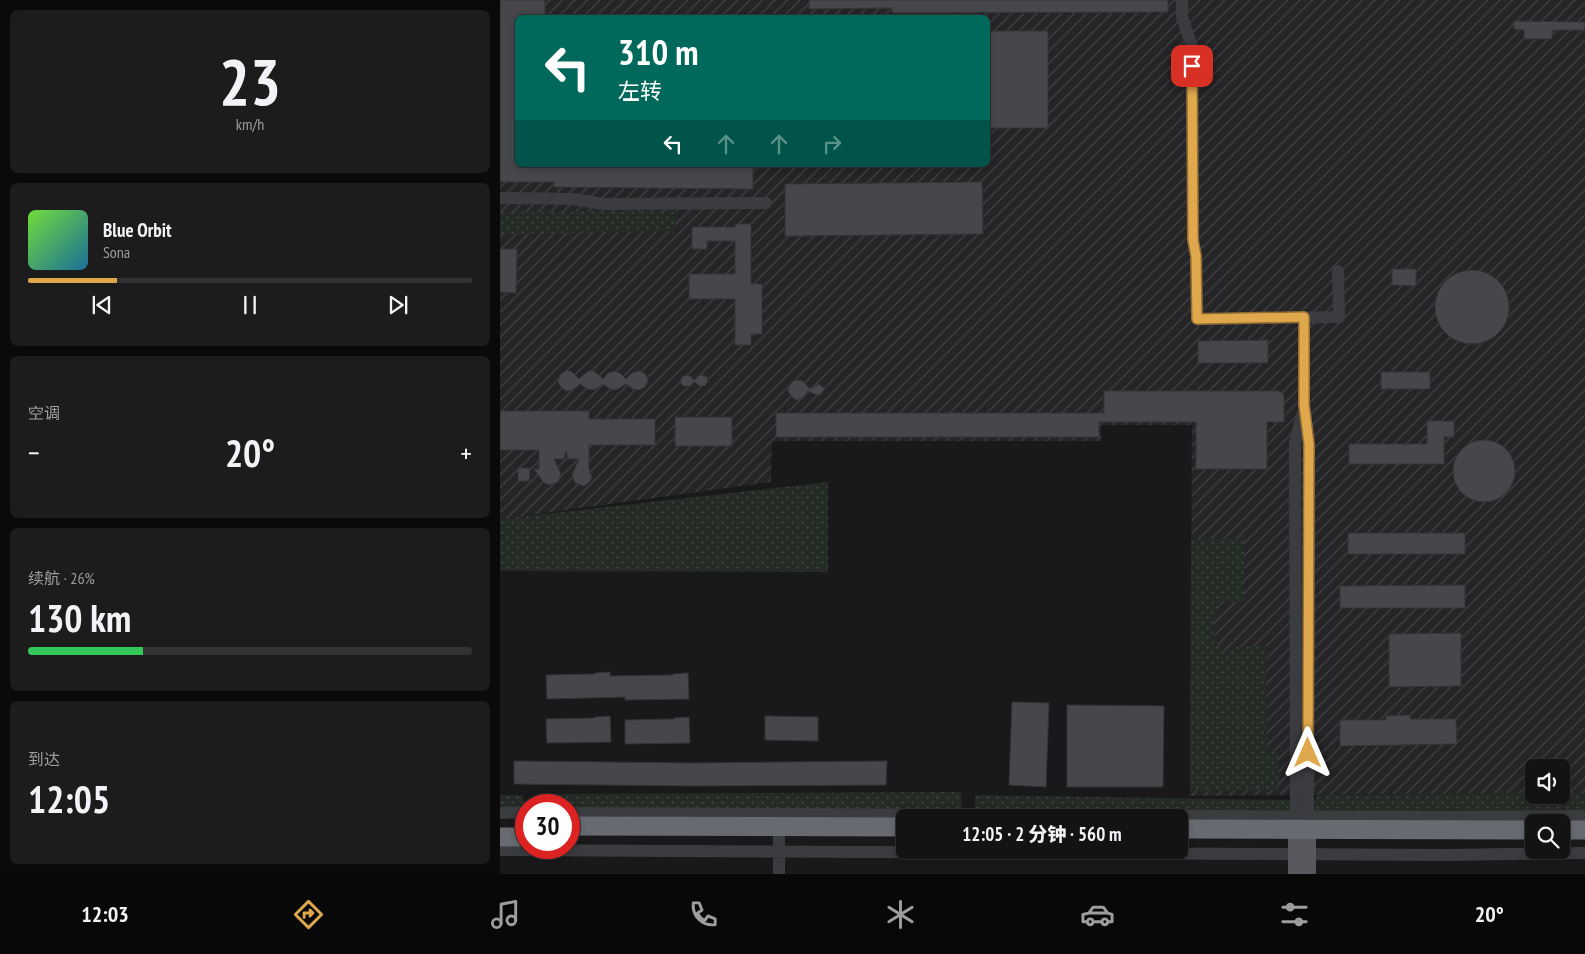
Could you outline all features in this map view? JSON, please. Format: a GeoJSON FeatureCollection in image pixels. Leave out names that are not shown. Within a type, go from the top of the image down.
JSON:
{"type":"FeatureCollection","features":[{"type":"Feature","properties":{"kind":"highway"},"geometry":{"type":"LineString","coordinates":[[500,826],[515,826]]}},
{"type":"Feature","properties":{"kind":"highway"},"geometry":{"type":"LineString","coordinates":[[580,827],[779,839],[896,829]]}},
{"type":"Feature","properties":{"kind":"highway"},"geometry":{"type":"LineString","coordinates":[[1188,829],[1302,835],[1525,841]]}},
{"type":"Feature","properties":{"kind":"highway"},"geometry":{"type":"LineString","coordinates":[[1188,840],[1525,830]]}},
{"type":"Feature","properties":{"kind":"highway"},"geometry":{"type":"LineString","coordinates":[[1570,830],[1585,830]]}},
{"type":"Feature","properties":{"kind":"highway"},"geometry":{"type":"LineString","coordinates":[[500,837],[515,837]]}},
{"type":"Feature","properties":{"kind":"highway"},"geometry":{"type":"LineString","coordinates":[[580,837],[896,838]]}},
{"type":"Feature","properties":{"kind":"highway"},"geometry":{"type":"LineString","coordinates":[[1570,841],[1585,840]]}},
{"type":"Feature","properties":{"kind":"main road"},"geometry":{"type":"LineString","coordinates":[[1296,874],[1302,835]]}},
{"type":"Feature","properties":{"kind":"main road"},"geometry":{"type":"LineString","coordinates":[[1302,835],[1308,874]]}},
{"type":"Feature","properties":{"kind":"street"},"geometry":{"type":"LineString","coordinates":[[1182,0],[1182,17],[1192,46],[1193,240],[1196,256],[1197,319],[1339,317],[1338,271]]}},
{"type":"Feature","properties":{"kind":"street"},"geometry":{"type":"LineString","coordinates":[[500,198],[573,199],[604,204],[766,203]]}},
{"type":"Feature","properties":{"kind":"street"},"geometry":{"type":"LineString","coordinates":[[1302,835],[1309,444],[1304,405],[1304,317]]}},
{"type":"Feature","properties":{"kind":"street"},"geometry":{"type":"LineString","coordinates":[[500,813],[515,812]]}},
{"type":"Feature","properties":{"kind":"street"},"geometry":{"type":"LineString","coordinates":[[580,813],[1302,835],[1450,855],[1585,853]]}},
{"type":"Feature","properties":{"kind":"street"},"geometry":{"type":"LineString","coordinates":[[500,850],[779,839],[1302,835],[1449,817],[1585,816]]}},
{"type":"Feature","properties":{"kind":"street"},"geometry":{"type":"LineString","coordinates":[[779,839],[779,874]]}},
{"type":"Feature","properties":{"kind":"shaded area"},"geometry":{"type":"Polygon","coordinates":[[[500,0],[1585,0],[1585,793],[1570,793],[1570,759],[1525,759],[1525,793],[1190,796],[1192,425],[1101,425],[1101,441],[772,441],[771,482],[500,519],[500,0]]]}},
{"type":"Feature","properties":{"kind":"shaded area"},"geometry":{"type":"Polygon","coordinates":[[[677,211],[674,231],[500,234],[500,212],[677,211]]]}},
{"type":"Feature","properties":{"kind":"shaded area"},"geometry":{"type":"Polygon","coordinates":[[[828,482],[828,572],[500,571],[500,519],[828,482]]]}},
{"type":"Feature","properties":{"kind":"shaded area"},"geometry":{"type":"Polygon","coordinates":[[[1191,539],[1244,539],[1244,602],[1221,602],[1215,616],[1213,629],[1216,641],[1226,653],[1236,647],[1266,646],[1267,751],[1278,751],[1278,790],[1190,791],[1191,539]]]}},
{"type":"Feature","properties":{"kind":"shaded area"},"geometry":{"type":"Polygon","coordinates":[[[961,792],[962,809],[896,809],[896,814],[580,813],[580,794],[538,794],[961,792]]]}},
{"type":"Feature","properties":{"kind":"shaded area"},"geometry":{"type":"Polygon","coordinates":[[[1525,793],[1525,804],[1570,804],[1570,793],[1585,793],[1585,815],[1318,816],[1308,810],[1318,795],[1525,793]]]}},
{"type":"Feature","properties":{"kind":"shaded area"},"geometry":{"type":"Polygon","coordinates":[[[500,795],[515,795],[515,812],[500,813],[500,795]]]}},
{"type":"Feature","properties":{"kind":"shaded area"},"geometry":{"type":"Polygon","coordinates":[[[975,795],[1296,800],[1288,816],[1188,815],[1188,809],[975,809],[975,795]]]}},
{"type":"Feature","properties":{"kind":"building"},"geometry":{"type":"Polygon","coordinates":[[[500,0],[545,0],[545,15],[515,15],[515,167],[753,167],[753,189],[554,187],[554,182],[500,182],[500,0]]]}},
{"type":"Feature","properties":{"kind":"building"},"geometry":{"type":"Polygon","coordinates":[[[809,0],[1168,0],[1168,12],[892,13],[892,8],[809,9],[809,0]]]}},
{"type":"Feature","properties":{"kind":"building"},"geometry":{"type":"Polygon","coordinates":[[[1514,21],[1585,22],[1585,30],[1553,30],[1552,39],[1524,39],[1524,30],[1514,29],[1514,21]]]}},
{"type":"Feature","properties":{"kind":"building"},"geometry":{"type":"Polygon","coordinates":[[[990,31],[1048,31],[1048,128],[990,128],[990,31]]]}},
{"type":"Feature","properties":{"kind":"building"},"geometry":{"type":"Polygon","coordinates":[[[982,182],[983,234],[785,236],[785,184],[982,182]]]}},
{"type":"Feature","properties":{"kind":"building"},"geometry":{"type":"Polygon","coordinates":[[[735,224],[751,224],[751,284],[762,284],[762,334],[751,334],[751,345],[735,345],[735,299],[689,299],[689,274],[735,274],[735,241],[707,241],[707,249],[692,249],[692,227],[735,227],[735,224]]]}},
{"type":"Feature","properties":{"kind":"building"},"geometry":{"type":"Polygon","coordinates":[[[500,249],[517,249],[516,293],[500,292],[500,249]]]}},
{"type":"Feature","properties":{"kind":"building"},"geometry":{"type":"Polygon","coordinates":[[[1392,269],[1416,269],[1416,286],[1392,285],[1392,269]]]}},
{"type":"Feature","properties":{"kind":"building"},"geometry":{"type":"Polygon","coordinates":[[[1472,270],[1486,273],[1498,281],[1506,293],[1509,307],[1506,321],[1498,333],[1486,341],[1472,344],[1458,341],[1446,333],[1438,321],[1435,307],[1438,293],[1446,281],[1458,273],[1472,270]]]}},
{"type":"Feature","properties":{"kind":"building"},"geometry":{"type":"Polygon","coordinates":[[[1268,340],[1268,363],[1198,363],[1198,341],[1268,340]]]}},
{"type":"Feature","properties":{"kind":"building"},"geometry":{"type":"Polygon","coordinates":[[[565,371],[571,371],[579,379],[588,371],[594,371],[603,379],[608,373],[614,371],[620,373],[626,379],[632,373],[641,371],[646,375],[648,381],[645,387],[639,390],[633,389],[626,384],[616,390],[610,389],[603,384],[596,389],[589,390],[580,384],[573,390],[566,391],[558,382],[560,375],[565,371]]]}},
{"type":"Feature","properties":{"kind":"building"},"geometry":{"type":"Polygon","coordinates":[[[1381,372],[1430,372],[1430,389],[1381,389],[1381,372]]]}},
{"type":"Feature","properties":{"kind":"building"},"geometry":{"type":"Polygon","coordinates":[[[686,375],[694,380],[703,375],[707,377],[708,382],[704,386],[694,382],[690,386],[684,386],[681,384],[681,380],[686,375]]]}},
{"type":"Feature","properties":{"kind":"building"},"geometry":{"type":"Polygon","coordinates":[[[800,380],[810,389],[819,384],[825,389],[820,395],[808,391],[803,398],[794,399],[788,392],[789,386],[793,381],[800,380]]]}},
{"type":"Feature","properties":{"kind":"building"},"geometry":{"type":"Polygon","coordinates":[[[1104,391],[1279,391],[1284,395],[1284,422],[1267,422],[1267,469],[1196,469],[1196,422],[1099,422],[1099,437],[776,437],[776,413],[1104,413],[1104,391]]]}},
{"type":"Feature","properties":{"kind":"building"},"geometry":{"type":"Polygon","coordinates":[[[500,411],[589,411],[589,419],[655,419],[655,445],[589,445],[589,469],[592,477],[590,482],[584,486],[575,483],[572,475],[579,459],[568,459],[566,451],[564,459],[554,459],[561,474],[558,482],[549,485],[543,482],[534,469],[539,469],[539,450],[500,450],[500,411]]]}},
{"type":"Feature","properties":{"kind":"building"},"geometry":{"type":"Polygon","coordinates":[[[675,417],[732,417],[732,446],[675,446],[675,417]]]}},
{"type":"Feature","properties":{"kind":"building"},"geometry":{"type":"Polygon","coordinates":[[[1427,421],[1454,421],[1454,437],[1444,437],[1444,464],[1349,464],[1349,444],[1427,444],[1427,421]]]}},
{"type":"Feature","properties":{"kind":"building"},"geometry":{"type":"Polygon","coordinates":[[[1484,440],[1496,442],[1506,449],[1513,459],[1515,471],[1513,483],[1506,493],[1496,500],[1484,502],[1472,500],[1462,493],[1455,483],[1453,471],[1455,459],[1462,449],[1472,442],[1484,440]]]}},
{"type":"Feature","properties":{"kind":"building"},"geometry":{"type":"Polygon","coordinates":[[[518,468],[530,468],[529,481],[518,481],[518,468]]]}},
{"type":"Feature","properties":{"kind":"building"},"geometry":{"type":"Polygon","coordinates":[[[1348,533],[1465,533],[1465,554],[1348,554],[1348,533]]]}},
{"type":"Feature","properties":{"kind":"building"},"geometry":{"type":"Polygon","coordinates":[[[1465,585],[1465,608],[1340,608],[1340,586],[1465,585]]]}},
{"type":"Feature","properties":{"kind":"building"},"geometry":{"type":"Polygon","coordinates":[[[1461,633],[1461,686],[1389,687],[1389,634],[1461,633]]]}},
{"type":"Feature","properties":{"kind":"building"},"geometry":{"type":"Polygon","coordinates":[[[610,672],[610,676],[688,673],[689,699],[625,700],[625,697],[547,699],[546,675],[610,672]]]}},
{"type":"Feature","properties":{"kind":"building"},"geometry":{"type":"Polygon","coordinates":[[[1012,702],[1049,703],[1046,787],[1009,785],[1012,702]]]}},
{"type":"Feature","properties":{"kind":"building"},"geometry":{"type":"Polygon","coordinates":[[[1067,705],[1164,706],[1163,787],[1067,787],[1067,705]]]}},
{"type":"Feature","properties":{"kind":"building"},"geometry":{"type":"Polygon","coordinates":[[[1410,715],[1410,719],[1456,719],[1457,744],[1340,746],[1340,720],[1386,720],[1386,716],[1410,715]]]}},
{"type":"Feature","properties":{"kind":"building"},"geometry":{"type":"Polygon","coordinates":[[[610,716],[611,742],[547,743],[546,719],[610,716]]]}},
{"type":"Feature","properties":{"kind":"building"},"geometry":{"type":"Polygon","coordinates":[[[765,716],[818,717],[818,741],[765,740],[765,716]]]}},
{"type":"Feature","properties":{"kind":"building"},"geometry":{"type":"Polygon","coordinates":[[[689,717],[690,743],[625,744],[625,720],[689,717]]]}},
{"type":"Feature","properties":{"kind":"building"},"geometry":{"type":"Polygon","coordinates":[[[514,761],[693,763],[887,761],[886,785],[694,786],[514,784],[514,761]]]}},
{"type":"Feature","properties":{"kind":"route"},"geometry":{"type":"LineString","coordinates":[[1192,66],[1193,240],[1196,256],[1197,319],[1304,317],[1304,405],[1309,444],[1308,753]]}}]}
